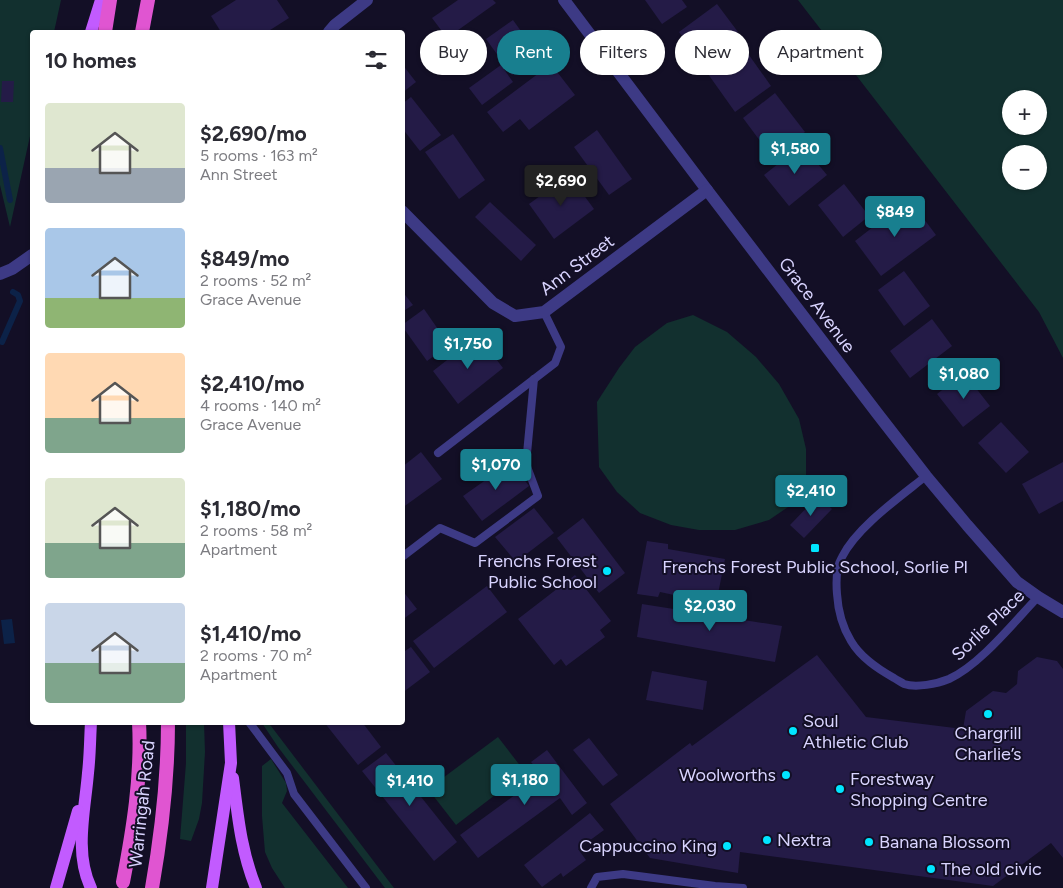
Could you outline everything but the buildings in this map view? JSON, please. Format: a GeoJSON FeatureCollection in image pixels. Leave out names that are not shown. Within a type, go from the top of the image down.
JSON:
{"type":"FeatureCollection","features":[{"type":"Feature","properties":{"kind":"highway"},"geometry":{"type":"LineString","coordinates":[[105,30],[110,0]]}},
{"type":"Feature","properties":{"kind":"highway"},"geometry":{"type":"LineString","coordinates":[[142,30],[148,0]]}},
{"type":"Feature","properties":{"kind":"highway","name":"Warringah Road"},"geometry":{"type":"LineString","coordinates":[[122,882],[131,840],[139,769],[139,725]]}},
{"type":"Feature","properties":{"kind":"highway","name":"Warringah Road"},"geometry":{"type":"LineString","coordinates":[[152,888],[165,800],[168,725]]}},
{"type":"Feature","properties":{"kind":"main road"},"geometry":{"type":"LineString","coordinates":[[92,30],[101,0]]}},
{"type":"Feature","properties":{"kind":"main road"},"geometry":{"type":"LineString","coordinates":[[147,30],[148,0]]}},
{"type":"Feature","properties":{"kind":"main road"},"geometry":{"type":"LineString","coordinates":[[91,725],[82,844],[84,867],[91,888]]}},
{"type":"Feature","properties":{"kind":"main road"},"geometry":{"type":"LineString","coordinates":[[229,725],[231,763],[243,846],[248,868],[256,888]]}},
{"type":"Feature","properties":{"kind":"main road"},"geometry":{"type":"LineString","coordinates":[[212,888],[231,763]]}},
{"type":"Feature","properties":{"kind":"main road"},"geometry":{"type":"LineString","coordinates":[[56,888],[88,775]]}},
{"type":"Feature","properties":{"kind":"street"},"geometry":{"type":"LineString","coordinates":[[331,30],[367,0]]}},
{"type":"Feature","properties":{"kind":"street","name":"Grace Avenue"},"geometry":{"type":"LineString","coordinates":[[564,0],[926,476],[1017,582],[1063,612]]}},
{"type":"Feature","properties":{"kind":"street","name":"Ann Street"},"geometry":{"type":"LineString","coordinates":[[405,214],[493,303],[515,316],[544,312],[707,190]]}},
{"type":"Feature","properties":{"kind":"street"},"geometry":{"type":"LineString","coordinates":[[0,274],[30,257]]}},
{"type":"Feature","properties":{"kind":"lane"},"geometry":{"type":"LineString","coordinates":[[438,454],[555,363],[561,347],[544,312]]}},
{"type":"Feature","properties":{"kind":"lane"},"geometry":{"type":"LineString","coordinates":[[405,555],[440,528],[475,543],[538,496],[526,464],[534,379]]}},
{"type":"Feature","properties":{"kind":"lane","name":"Sorlie Place"},"geometry":{"type":"LineString","coordinates":[[926,476],[850,543],[840,559],[836,581],[837,598],[842,619],[851,641],[863,656],[877,668],[904,684],[924,685],[948,679],[965,670],[984,653],[1038,597]]}},
{"type":"Feature","properties":{"kind":"lane"},"geometry":{"type":"LineString","coordinates":[[251,725],[287,773],[294,794],[366,888]]}},
{"type":"Feature","properties":{"kind":"lane"},"geometry":{"type":"LineString","coordinates":[[591,888],[598,877],[623,874],[730,888],[743,888]]}},
{"type":"Feature","properties":{"kind":"green space"},"geometry":{"type":"Polygon","coordinates":[[[0,0],[61,0],[54,30],[30,30],[30,136],[10,227],[0,185],[0,0]]]}},
{"type":"Feature","properties":{"kind":"green space"},"geometry":{"type":"Polygon","coordinates":[[[798,0],[1063,0],[1063,358],[1039,312],[856,75],[882,75],[882,30],[821,30],[798,0]]]}},
{"type":"Feature","properties":{"kind":"green space"},"geometry":{"type":"Polygon","coordinates":[[[693,315],[727,332],[756,357],[779,384],[799,419],[806,449],[806,481],[791,505],[769,520],[735,530],[699,530],[671,525],[640,513],[617,492],[599,467],[597,402],[635,347],[667,323],[693,315]]]}},
{"type":"Feature","properties":{"kind":"green space"},"geometry":{"type":"Polygon","coordinates":[[[186,725],[204,725],[205,752],[202,803],[199,819],[191,841],[180,839],[186,763],[186,725]]]}},
{"type":"Feature","properties":{"kind":"green space"},"geometry":{"type":"Polygon","coordinates":[[[263,725],[271,726],[394,888],[385,888],[263,725]]]}},
{"type":"Feature","properties":{"kind":"green space"},"geometry":{"type":"Polygon","coordinates":[[[498,737],[525,772],[456,825],[428,789],[498,737]]]}},
{"type":"Feature","properties":{"kind":"green space"},"geometry":{"type":"Polygon","coordinates":[[[271,759],[286,783],[287,791],[282,803],[348,888],[285,888],[272,868],[265,852],[262,816],[262,766],[271,759]]]}},
{"type":"Feature","properties":{"kind":"water"},"geometry":{"type":"Polygon","coordinates":[[[12,619],[15,643],[4,644],[1,620],[12,619]]]}},
{"type":"Feature","properties":{"kind":"waterway"},"geometry":{"type":"LineString","coordinates":[[0,148],[10,200]]}},
{"type":"Feature","properties":{"kind":"waterway"},"geometry":{"type":"LineString","coordinates":[[2,342],[20,301],[18,295],[13,292]]}},
{"type":"Feature","properties":{"kind":"place","name":"Frenchs Forest Public School, Sorlie Pl"},"geometry":{"type":"Point","coordinates":[815,548]}},
{"type":"Feature","properties":{"kind":"place","name":"Frenchs Forest Public School"},"geometry":{"type":"Point","coordinates":[607,571]}},
{"type":"Feature","properties":{"kind":"place","name":"Chargrill Charlie’s"},"geometry":{"type":"Point","coordinates":[988,714]}},
{"type":"Feature","properties":{"kind":"place","name":"Soul Athletic Club"},"geometry":{"type":"Point","coordinates":[793,731]}},
{"type":"Feature","properties":{"kind":"place","name":"Woolworths"},"geometry":{"type":"Point","coordinates":[786,775]}},
{"type":"Feature","properties":{"kind":"place","name":"Forestway Shopping Centre"},"geometry":{"type":"Point","coordinates":[840,789]}},
{"type":"Feature","properties":{"kind":"place","name":"Nextra"},"geometry":{"type":"Point","coordinates":[767,840]}},
{"type":"Feature","properties":{"kind":"place","name":"Banana Blossom"},"geometry":{"type":"Point","coordinates":[869,842]}},
{"type":"Feature","properties":{"kind":"place","name":"Cappuccino King"},"geometry":{"type":"Point","coordinates":[727,846]}},
{"type":"Feature","properties":{"kind":"place","name":"The old civic"},"geometry":{"type":"Point","coordinates":[931,869]}}]}
